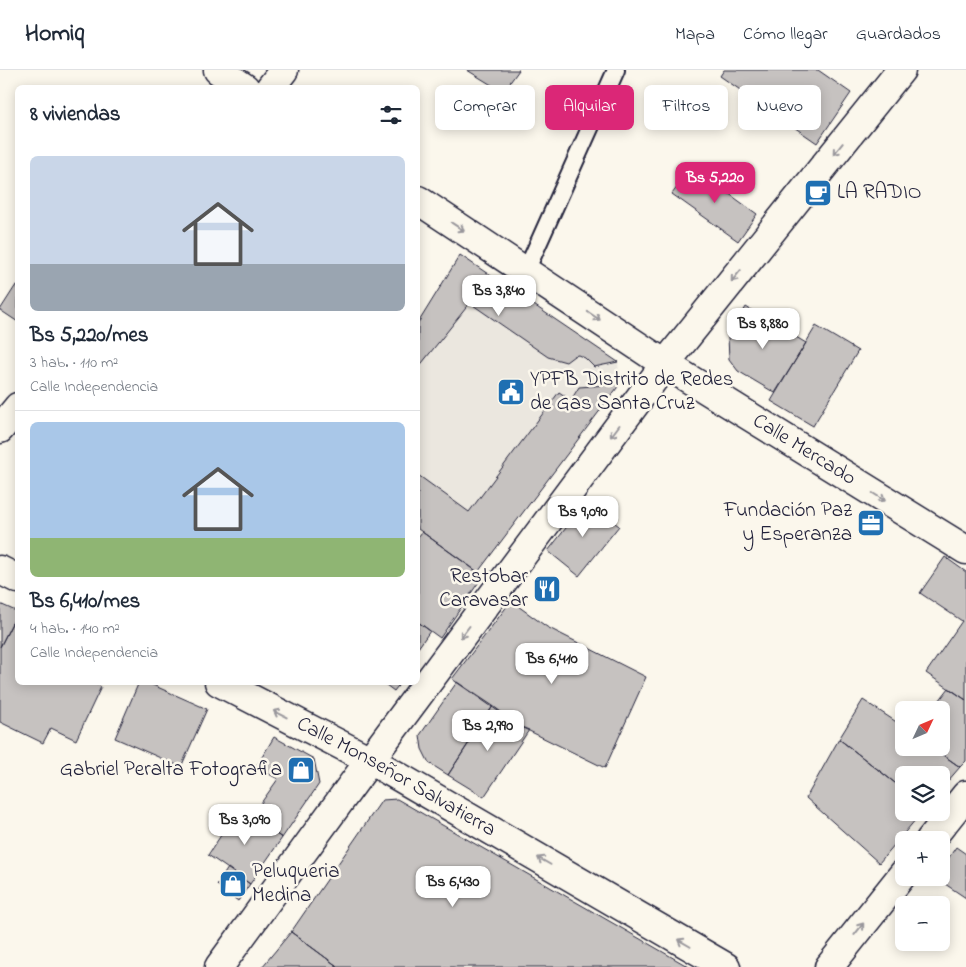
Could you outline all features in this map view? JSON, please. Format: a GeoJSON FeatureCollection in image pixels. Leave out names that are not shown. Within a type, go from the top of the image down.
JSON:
{"type":"FeatureCollection","features":[{"type":"Feature","properties":{"kind":"street"},"geometry":{"type":"LineString","coordinates":[[218,70],[240,85]]}},
{"type":"Feature","properties":{"kind":"street"},"geometry":{"type":"LineString","coordinates":[[272,85],[284,70]]}},
{"type":"Feature","properties":{"kind":"street"},"geometry":{"type":"LineString","coordinates":[[219,967],[370,760],[665,364],[901,70]]}},
{"type":"Feature","properties":{"kind":"street","name":"Calle Mercado"},"geometry":{"type":"LineString","coordinates":[[420,201],[665,364],[966,550]]}},
{"type":"Feature","properties":{"kind":"street"},"geometry":{"type":"LineString","coordinates":[[0,429],[15,411]]}},
{"type":"Feature","properties":{"kind":"street"},"geometry":{"type":"LineString","coordinates":[[0,570],[15,578]]}},
{"type":"Feature","properties":{"kind":"street","name":"Calle Monseñor Salvatierra"},"geometry":{"type":"LineString","coordinates":[[225,685],[370,760],[726,967]]}},
{"type":"Feature","properties":{"kind":"street"},"geometry":{"type":"LineString","coordinates":[[937,831],[966,795]]}},
{"type":"Feature","properties":{"kind":"street"},"geometry":{"type":"LineString","coordinates":[[829,967],[895,884]]}},
{"type":"Feature","properties":{"kind":"lane"},"geometry":{"type":"LineString","coordinates":[[526,271],[616,70]]}},
{"type":"Feature","properties":{"kind":"shaded area"},"geometry":{"type":"Polygon","coordinates":[[[460,255],[618,362],[620,384],[478,572],[420,530],[420,320],[460,255]]]}},
{"type":"Feature","properties":{"kind":"building"},"geometry":{"type":"Polygon","coordinates":[[[467,70],[519,70],[508,85],[492,85],[467,70]]]}},
{"type":"Feature","properties":{"kind":"building"},"geometry":{"type":"Polygon","coordinates":[[[724,70],[818,70],[851,93],[817,143],[798,130],[821,130],[821,85],[738,85],[738,88],[720,76],[724,70]]]}},
{"type":"Feature","properties":{"kind":"building"},"geometry":{"type":"Polygon","coordinates":[[[692,167],[757,214],[738,241],[672,194],[692,167]]]}},
{"type":"Feature","properties":{"kind":"building"},"geometry":{"type":"Polygon","coordinates":[[[460,255],[618,362],[594,367],[585,358],[578,355],[566,362],[548,357],[470,303],[420,366],[420,320],[460,255]]]}},
{"type":"Feature","properties":{"kind":"building"},"geometry":{"type":"Polygon","coordinates":[[[15,287],[15,320],[0,310],[15,287]]]}},
{"type":"Feature","properties":{"kind":"building"},"geometry":{"type":"Polygon","coordinates":[[[746,307],[806,343],[775,393],[738,371],[729,359],[728,337],[746,307]]]}},
{"type":"Feature","properties":{"kind":"building"},"geometry":{"type":"Polygon","coordinates":[[[816,326],[858,351],[813,426],[771,401],[816,326]]]}},
{"type":"Feature","properties":{"kind":"building"},"geometry":{"type":"Polygon","coordinates":[[[620,384],[478,572],[420,530],[420,476],[469,512],[559,392],[571,400],[579,387],[620,384]]]}},
{"type":"Feature","properties":{"kind":"building"},"geometry":{"type":"Polygon","coordinates":[[[587,501],[619,526],[579,576],[548,551],[587,501]]]}},
{"type":"Feature","properties":{"kind":"building"},"geometry":{"type":"Polygon","coordinates":[[[422,532],[483,576],[440,638],[420,623],[420,534],[422,532]]]}},
{"type":"Feature","properties":{"kind":"building"},"geometry":{"type":"Polygon","coordinates":[[[945,557],[966,572],[966,700],[926,673],[962,621],[920,593],[945,557]]]}},
{"type":"Feature","properties":{"kind":"building"},"geometry":{"type":"Polygon","coordinates":[[[511,601],[547,627],[646,677],[605,768],[521,727],[452,679],[511,601]]]}},
{"type":"Feature","properties":{"kind":"building"},"geometry":{"type":"Polygon","coordinates":[[[0,604],[15,611],[15,618],[0,647],[0,604]]]}},
{"type":"Feature","properties":{"kind":"building"},"geometry":{"type":"Polygon","coordinates":[[[12,623],[15,624],[15,685],[98,685],[101,687],[76,740],[51,728],[43,743],[0,722],[0,647],[12,623]]]}},
{"type":"Feature","properties":{"kind":"building"},"geometry":{"type":"Polygon","coordinates":[[[420,624],[430,631],[420,645],[420,624]]]}},
{"type":"Feature","properties":{"kind":"building"},"geometry":{"type":"Polygon","coordinates":[[[457,682],[493,706],[448,775],[429,763],[422,749],[420,735],[457,682]]]}},
{"type":"Feature","properties":{"kind":"building"},"geometry":{"type":"Polygon","coordinates":[[[138,685],[153,685],[207,709],[181,767],[115,738],[138,685]]]}},
{"type":"Feature","properties":{"kind":"building"},"geometry":{"type":"Polygon","coordinates":[[[386,685],[399,685],[394,691],[386,685]]]}},
{"type":"Feature","properties":{"kind":"building"},"geometry":{"type":"Polygon","coordinates":[[[949,688],[966,700],[966,761],[960,767],[944,756],[950,756],[950,701],[939,701],[949,688]]]}},
{"type":"Feature","properties":{"kind":"building"},"geometry":{"type":"Polygon","coordinates":[[[863,700],[895,721],[895,756],[944,756],[960,767],[950,779],[950,766],[895,766],[895,783],[839,739],[863,700]]]}},
{"type":"Feature","properties":{"kind":"building"},"geometry":{"type":"Polygon","coordinates":[[[493,706],[521,727],[529,730],[484,797],[448,775],[493,706]]]}},
{"type":"Feature","properties":{"kind":"building"},"geometry":{"type":"Polygon","coordinates":[[[274,737],[314,759],[319,784],[282,838],[251,817],[278,779],[256,767],[274,737]]]}},
{"type":"Feature","properties":{"kind":"building"},"geometry":{"type":"Polygon","coordinates":[[[839,739],[895,783],[895,821],[914,821],[906,831],[895,831],[895,844],[879,863],[806,798],[839,739]]]}},
{"type":"Feature","properties":{"kind":"building"},"geometry":{"type":"Polygon","coordinates":[[[397,799],[689,967],[336,967],[291,932],[382,800],[397,799]]]}},
{"type":"Feature","properties":{"kind":"building"},"geometry":{"type":"Polygon","coordinates":[[[239,808],[282,838],[250,884],[208,855],[239,808]]]}},
{"type":"Feature","properties":{"kind":"building"},"geometry":{"type":"Polygon","coordinates":[[[956,847],[966,854],[966,898],[948,886],[950,886],[950,856],[956,847]]]}},
{"type":"Feature","properties":{"kind":"building","name":"Peluqueria Medina"},"geometry":{"type":"Polygon","coordinates":[[[228,868],[250,884],[238,901],[217,885],[228,868]]]}},
{"type":"Feature","properties":{"kind":"building"},"geometry":{"type":"Polygon","coordinates":[[[291,932],[337,966],[262,967],[291,932]]]}},
{"type":"Feature","properties":{"kind":"place","name":"LA RADIO"},"geometry":{"type":"Point","coordinates":[818,193]}},
{"type":"Feature","properties":{"kind":"place","name":"YPFB Distrito de Redes de Gas Santa Cruz"},"geometry":{"type":"Point","coordinates":[511,392]}},
{"type":"Feature","properties":{"kind":"place","name":"Fundación Paz y Esperanza"},"geometry":{"type":"Point","coordinates":[871,523]}},
{"type":"Feature","properties":{"kind":"place","name":"Restobar Caravasar"},"geometry":{"type":"Point","coordinates":[547,589]}},
{"type":"Feature","properties":{"kind":"place","name":"Gabriel Peralta Fotografia"},"geometry":{"type":"Point","coordinates":[301,770]}},
{"type":"Feature","properties":{"kind":"place","name":"Peluqueria Medina"},"geometry":{"type":"Point","coordinates":[233,884]}}]}
